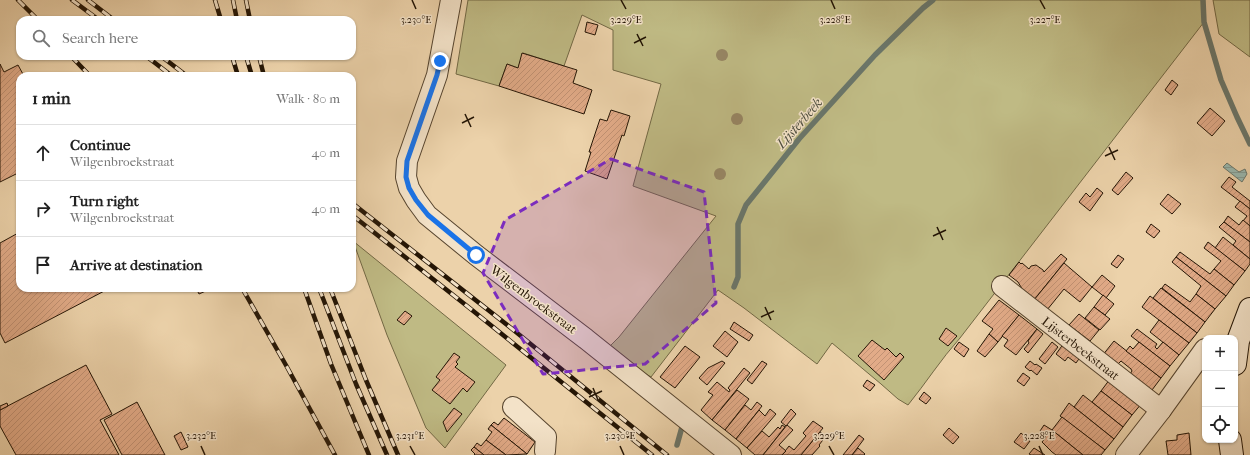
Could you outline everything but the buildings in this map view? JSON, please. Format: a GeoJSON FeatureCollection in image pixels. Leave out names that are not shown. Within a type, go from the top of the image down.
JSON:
{"type":"FeatureCollection","features":[{"type":"Feature","properties":{"kind":"main road"},"geometry":{"type":"LineString","coordinates":[[1234,335],[1250,309]]}},
{"type":"Feature","properties":{"kind":"main road"},"geometry":{"type":"LineString","coordinates":[[1230,443],[1232,455]]}},
{"type":"Feature","properties":{"kind":"street","name":"Wilgenbroekstraat"},"geometry":{"type":"LineString","coordinates":[[451,0],[437,75],[407,161],[406,177],[409,188],[416,200],[428,215],[476,255],[586,339],[688,419],[731,455]]}},
{"type":"Feature","properties":{"kind":"street","name":"Lijsterbeekstraat"},"geometry":{"type":"LineString","coordinates":[[1002,286],[1161,410]]}},
{"type":"Feature","properties":{"kind":"street"},"geometry":{"type":"LineString","coordinates":[[1126,455],[1202,353]]}},
{"type":"Feature","properties":{"kind":"street"},"geometry":{"type":"LineString","coordinates":[[512,407],[546,437],[546,454]]}},
{"type":"Feature","properties":{"kind":"highlighted area"},"geometry":{"type":"Polygon","coordinates":[[[611,159],[704,192],[716,303],[645,364],[543,374],[483,273],[505,220],[611,159]]]}},
{"type":"Feature","properties":{"kind":"shaded area"},"geometry":{"type":"Polygon","coordinates":[[[468,0],[1203,0],[1204,22],[908,405],[898,399],[832,343],[817,364],[718,290],[651,377],[609,347],[619,337],[716,216],[633,186],[661,84],[613,70],[613,30],[582,15],[564,66],[523,53],[518,68],[507,64],[499,86],[456,74],[468,0]]]}},
{"type":"Feature","properties":{"kind":"shaded area"},"geometry":{"type":"Polygon","coordinates":[[[1213,0],[1250,0],[1250,57],[1219,34],[1213,0]]]}},
{"type":"Feature","properties":{"kind":"shaded area"},"geometry":{"type":"Polygon","coordinates":[[[356,243],[506,365],[445,448],[426,428],[387,335],[356,249],[356,243]]]}},
{"type":"Feature","properties":{"kind":"water"},"geometry":{"type":"Polygon","coordinates":[[[1227,163],[1239,172],[1245,169],[1247,174],[1242,182],[1223,167],[1227,163]]]}},
{"type":"Feature","properties":{"kind":"waterway","name":"Lijsterbeek"},"geometry":{"type":"LineString","coordinates":[[734,287],[738,277],[738,224],[746,205],[799,139],[875,55],[933,0]]}},
{"type":"Feature","properties":{"kind":"waterway"},"geometry":{"type":"LineString","coordinates":[[1203,0],[1204,22],[1221,80],[1250,144]]}},
{"type":"Feature","properties":{"kind":"waterway","name":"Lijsterbeek"},"geometry":{"type":"LineString","coordinates":[[677,445],[682,427]]}},
{"type":"Feature","properties":{"kind":"railway"},"geometry":{"type":"LineString","coordinates":[[18,0],[34,16]]}},
{"type":"Feature","properties":{"kind":"railway"},"geometry":{"type":"LineString","coordinates":[[72,0],[94,16]]}},
{"type":"Feature","properties":{"kind":"railway"},"geometry":{"type":"LineString","coordinates":[[88,0],[109,16]]}},
{"type":"Feature","properties":{"kind":"railway"},"geometry":{"type":"LineString","coordinates":[[215,0],[220,16]]}},
{"type":"Feature","properties":{"kind":"railway"},"geometry":{"type":"LineString","coordinates":[[233,0],[236,16]]}},
{"type":"Feature","properties":{"kind":"railway"},"geometry":{"type":"LineString","coordinates":[[246,0],[249,16]]}},
{"type":"Feature","properties":{"kind":"railway"},"geometry":{"type":"LineString","coordinates":[[75,60],[86,72]]}},
{"type":"Feature","properties":{"kind":"railway"},"geometry":{"type":"LineString","coordinates":[[151,60],[167,72]]}},
{"type":"Feature","properties":{"kind":"railway"},"geometry":{"type":"LineString","coordinates":[[166,60],[182,72]]}},
{"type":"Feature","properties":{"kind":"railway"},"geometry":{"type":"LineString","coordinates":[[233,60],[237,72]]}},
{"type":"Feature","properties":{"kind":"railway"},"geometry":{"type":"LineString","coordinates":[[247,60],[251,72]]}},
{"type":"Feature","properties":{"kind":"railway"},"geometry":{"type":"LineString","coordinates":[[260,60],[263,72]]}},
{"type":"Feature","properties":{"kind":"railway"},"geometry":{"type":"LineString","coordinates":[[356,206],[511,328],[667,455]]}},
{"type":"Feature","properties":{"kind":"railway"},"geometry":{"type":"LineString","coordinates":[[356,218],[652,455]]}},
{"type":"Feature","properties":{"kind":"railway"},"geometry":{"type":"LineString","coordinates":[[244,292],[335,455]]}},
{"type":"Feature","properties":{"kind":"railway"},"geometry":{"type":"LineString","coordinates":[[305,292],[331,364],[369,455]]}},
{"type":"Feature","properties":{"kind":"railway"},"geometry":{"type":"LineString","coordinates":[[321,292],[356,384],[387,455]]}},
{"type":"Feature","properties":{"kind":"railway"},"geometry":{"type":"LineString","coordinates":[[332,292],[366,380],[398,455]]}},
{"type":"Feature","properties":{"kind":"route"},"geometry":{"type":"LineString","coordinates":[[440,61],[437,75],[407,161],[406,177],[409,188],[428,215],[476,255]]}}]}
